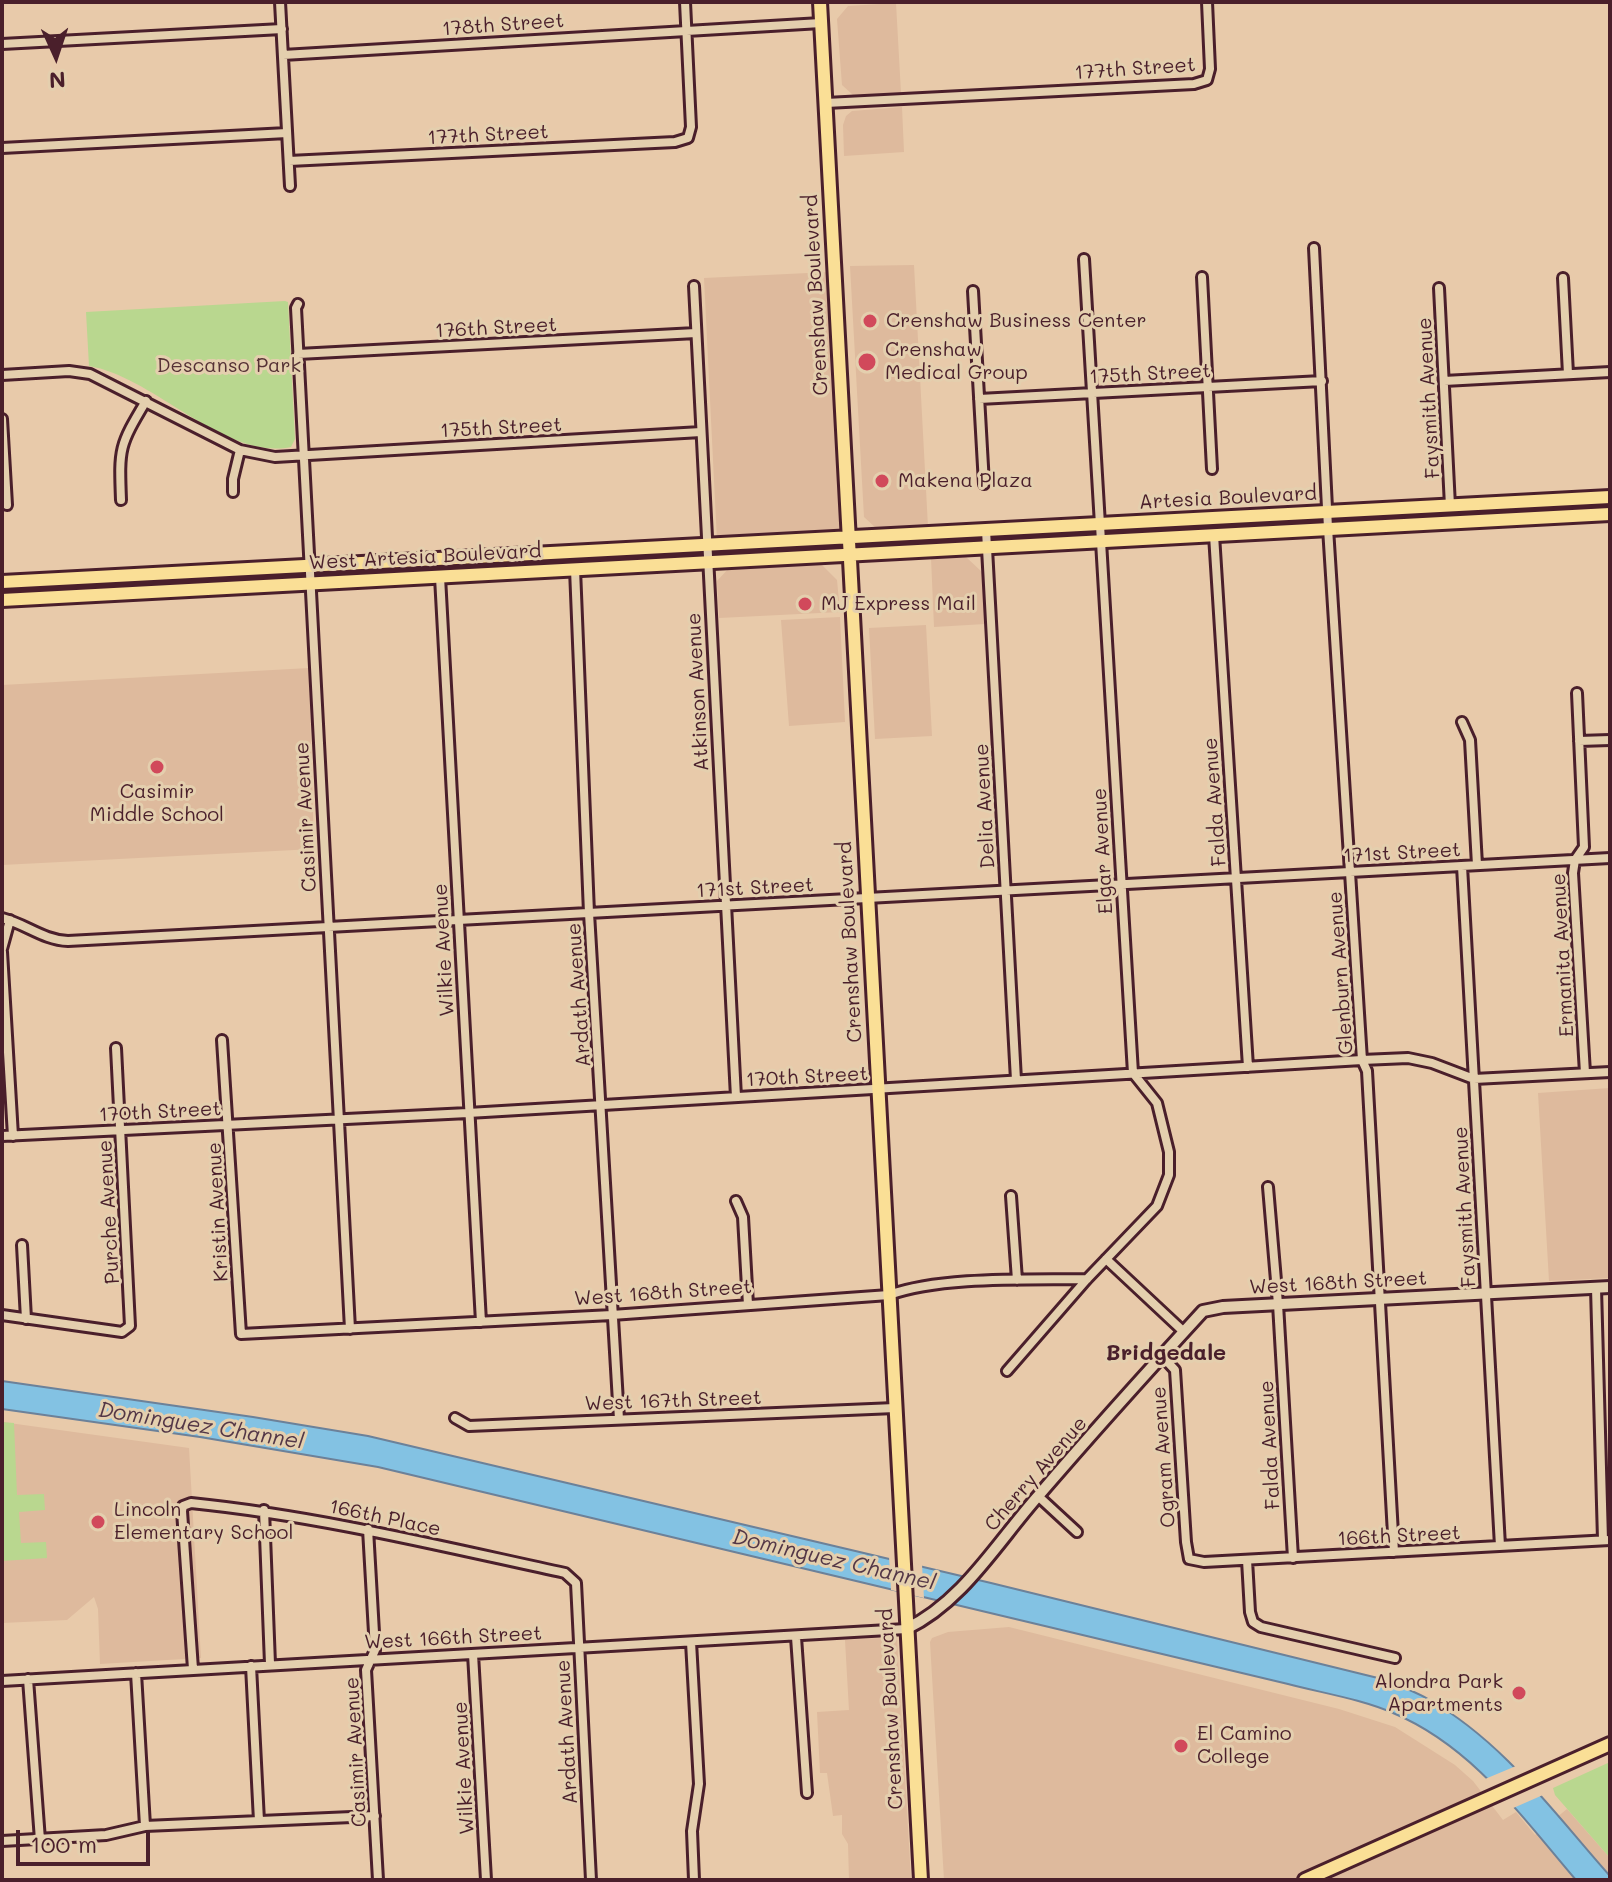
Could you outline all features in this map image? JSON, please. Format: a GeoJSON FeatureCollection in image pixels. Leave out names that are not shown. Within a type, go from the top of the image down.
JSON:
{"type":"FeatureCollection","features":[{"type":"Feature","properties":{"kind":"main road","name":"Crenshaw Boulevard"},"geometry":{"type":"LineString","coordinates":[[820,2],[921,1880]]}},
{"type":"Feature","properties":{"kind":"main road","name":"Artesia Boulevard"},"geometry":{"type":"LineString","coordinates":[[849,537],[1610,497]]}},
{"type":"Feature","properties":{"kind":"main road","name":"Artesia Boulevard"},"geometry":{"type":"LineString","coordinates":[[850,555],[1610,514]]}},
{"type":"Feature","properties":{"kind":"main road","name":"West Artesia Boulevard"},"geometry":{"type":"LineString","coordinates":[[2,582],[849,537]]}},
{"type":"Feature","properties":{"kind":"main road","name":"West Artesia Boulevard"},"geometry":{"type":"LineString","coordinates":[[2,600],[850,555]]}},
{"type":"Feature","properties":{"kind":"main road"},"geometry":{"type":"LineString","coordinates":[[1305,1880],[1610,1744]]}},
{"type":"Feature","properties":{"kind":"street"},"geometry":{"type":"LineString","coordinates":[[280,2],[290,186]]}},
{"type":"Feature","properties":{"kind":"street"},"geometry":{"type":"LineString","coordinates":[[685,2],[686,30]]}},
{"type":"Feature","properties":{"kind":"street","name":"177th Street"},"geometry":{"type":"LineString","coordinates":[[826,103],[1194,84],[1207,80],[1210,69],[1207,2]]}},
{"type":"Feature","properties":{"kind":"street","name":"178th Street"},"geometry":{"type":"LineString","coordinates":[[283,55],[821,23]]}},
{"type":"Feature","properties":{"kind":"street"},"geometry":{"type":"LineString","coordinates":[[2,44],[282,29]]}},
{"type":"Feature","properties":{"kind":"street","name":"177th Street"},"geometry":{"type":"LineString","coordinates":[[289,161],[675,142],[688,138],[691,127],[686,30]]}},
{"type":"Feature","properties":{"kind":"street"},"geometry":{"type":"LineString","coordinates":[[2,148],[287,133]]}},
{"type":"Feature","properties":{"kind":"street","name":"Glenburn Avenue"},"geometry":{"type":"LineString","coordinates":[[1314,248],[1349,872],[1362,1060],[1367,1071],[1394,1552]]}},
{"type":"Feature","properties":{"kind":"street","name":"Elgar Avenue"},"geometry":{"type":"LineString","coordinates":[[1084,259],[1133,1073]]}},
{"type":"Feature","properties":{"kind":"street"},"geometry":{"type":"LineString","coordinates":[[1202,277],[1212,469]]}},
{"type":"Feature","properties":{"kind":"street"},"geometry":{"type":"LineString","coordinates":[[1563,278],[1568,374]]}},
{"type":"Feature","properties":{"kind":"street","name":"Atkinson Avenue"},"geometry":{"type":"LineString","coordinates":[[694,286],[736,1097]]}},
{"type":"Feature","properties":{"kind":"street","name":"Faysmith Avenue"},"geometry":{"type":"LineString","coordinates":[[1439,288],[1450,506]]}},
{"type":"Feature","properties":{"kind":"street"},"geometry":{"type":"LineString","coordinates":[[973,291],[984,484]]}},
{"type":"Feature","properties":{"kind":"street","name":"Casimir Avenue"},"geometry":{"type":"LineString","coordinates":[[298,304],[308,566],[350,1329]]}},
{"type":"Feature","properties":{"kind":"street","name":"176th Street"},"geometry":{"type":"LineString","coordinates":[[298,354],[696,333]]}},
{"type":"Feature","properties":{"kind":"street","name":"175th Street"},"geometry":{"type":"LineString","coordinates":[[2,375],[69,371],[90,374],[240,450],[275,457],[701,432]]}},
{"type":"Feature","properties":{"kind":"street"},"geometry":{"type":"LineString","coordinates":[[1444,381],[1610,372]]}},
{"type":"Feature","properties":{"kind":"street","name":"175th Street"},"geometry":{"type":"LineString","coordinates":[[979,399],[1322,381]]}},
{"type":"Feature","properties":{"kind":"street"},"geometry":{"type":"LineString","coordinates":[[121,500],[119,455],[123,439],[146,401]]}},
{"type":"Feature","properties":{"kind":"street"},"geometry":{"type":"LineString","coordinates":[[2,419],[7,505]]}},
{"type":"Feature","properties":{"kind":"street"},"geometry":{"type":"LineString","coordinates":[[233,492],[240,450]]}},
{"type":"Feature","properties":{"kind":"street","name":"Delia Avenue"},"geometry":{"type":"LineString","coordinates":[[986,530],[1016,1080]]}},
{"type":"Feature","properties":{"kind":"street","name":"Falda Avenue"},"geometry":{"type":"LineString","coordinates":[[1214,535],[1248,1067]]}},
{"type":"Feature","properties":{"kind":"street","name":"Ardath Avenue"},"geometry":{"type":"LineString","coordinates":[[575,569],[589,913],[619,1419]]}},
{"type":"Feature","properties":{"kind":"street","name":"Wilkie Avenue"},"geometry":{"type":"LineString","coordinates":[[440,577],[481,1322]]}},
{"type":"Feature","properties":{"kind":"street","name":"Ermanita Avenue"},"geometry":{"type":"LineString","coordinates":[[1577,693],[1584,847],[1575,860],[1573,873],[1585,1073]]}},
{"type":"Feature","properties":{"kind":"street"},"geometry":{"type":"LineString","coordinates":[[1462,722],[1470,740],[1477,865]]}},
{"type":"Feature","properties":{"kind":"street"},"geometry":{"type":"LineString","coordinates":[[1579,741],[1610,740]]}},
{"type":"Feature","properties":{"kind":"street","name":"171st Street"},"geometry":{"type":"LineString","coordinates":[[6,919],[23,924],[45,938],[68,941],[1610,858]]}},
{"type":"Feature","properties":{"kind":"street","name":"Faysmith Avenue"},"geometry":{"type":"LineString","coordinates":[[1462,866],[1500,1546]]}},
{"type":"Feature","properties":{"kind":"street"},"geometry":{"type":"LineString","coordinates":[[6,919],[2,951],[13,1136]]}},
{"type":"Feature","properties":{"kind":"street","name":"Kristin Avenue"},"geometry":{"type":"LineString","coordinates":[[222,1040],[241,1334]]}},
{"type":"Feature","properties":{"kind":"street","name":"Purche Avenue"},"geometry":{"type":"LineString","coordinates":[[26,1319],[122,1332],[130,1326],[116,1048]]}},
{"type":"Feature","properties":{"kind":"street","name":"170th Street"},"geometry":{"type":"LineString","coordinates":[[2,1136],[468,1113],[1408,1058],[1432,1063],[1474,1079],[1610,1072]]}},
{"type":"Feature","properties":{"kind":"street"},"geometry":{"type":"LineString","coordinates":[[1007,1371],[1087,1279],[1157,1206],[1169,1175],[1169,1152],[1157,1103],[1133,1073]]}},
{"type":"Feature","properties":{"kind":"street","name":"Falda Avenue"},"geometry":{"type":"LineString","coordinates":[[1268,1187],[1293,1558]]}},
{"type":"Feature","properties":{"kind":"street"},"geometry":{"type":"LineString","coordinates":[[1011,1196],[1017,1280]]}},
{"type":"Feature","properties":{"kind":"street"},"geometry":{"type":"LineString","coordinates":[[736,1201],[743,1217],[748,1305]]}},
{"type":"Feature","properties":{"kind":"street"},"geometry":{"type":"LineString","coordinates":[[2,1315],[26,1319],[22,1245]]}},
{"type":"Feature","properties":{"kind":"street"},"geometry":{"type":"LineString","coordinates":[[1106,1259],[1184,1332]]}},
{"type":"Feature","properties":{"kind":"street","name":"West 168th Street"},"geometry":{"type":"LineString","coordinates":[[241,1334],[612,1315],[889,1295],[912,1287],[1087,1279]]}},
{"type":"Feature","properties":{"kind":"street","name":"West 168th Street"},"geometry":{"type":"LineString","coordinates":[[1184,1332],[1203,1311],[1223,1307],[1610,1287]]}},
{"type":"Feature","properties":{"kind":"street"},"geometry":{"type":"LineString","coordinates":[[1596,1288],[1606,1540]]}},
{"type":"Feature","properties":{"kind":"street","name":"Cherry Avenue"},"geometry":{"type":"LineString","coordinates":[[906,1629],[923,1621],[971,1577],[1038,1496],[1184,1332]]}},
{"type":"Feature","properties":{"kind":"street","name":"Ogram Avenue"},"geometry":{"type":"LineString","coordinates":[[1163,1357],[1175,1370],[1189,1559]]}},
{"type":"Feature","properties":{"kind":"street","name":"West 167th Street"},"geometry":{"type":"LineString","coordinates":[[455,1418],[469,1426],[895,1408]]}},
{"type":"Feature","properties":{"kind":"street"},"geometry":{"type":"LineString","coordinates":[[1038,1496],[1077,1532]]}},
{"type":"Feature","properties":{"kind":"street","name":"166th Place"},"geometry":{"type":"LineString","coordinates":[[193,1669],[184,1563],[183,1506],[191,1503],[264,1510],[368,1529],[565,1573],[576,1583]]}},
{"type":"Feature","properties":{"kind":"street"},"geometry":{"type":"LineString","coordinates":[[264,1510],[270,1664]]}},
{"type":"Feature","properties":{"kind":"street","name":"Casimir Avenue"},"geometry":{"type":"LineString","coordinates":[[368,1529],[375,1650],[366,1670],[378,1880]]}},
{"type":"Feature","properties":{"kind":"street","name":"166th Street"},"geometry":{"type":"LineString","coordinates":[[1189,1559],[1204,1562],[1293,1558],[1606,1540]]}},
{"type":"Feature","properties":{"kind":"street"},"geometry":{"type":"LineString","coordinates":[[1247,1560],[1253,1622],[1261,1627],[1395,1658]]}},
{"type":"Feature","properties":{"kind":"street","name":"Ardath Avenue"},"geometry":{"type":"LineString","coordinates":[[576,1583],[591,1880]]}},
{"type":"Feature","properties":{"kind":"street","name":"West 166th Street"},"geometry":{"type":"LineString","coordinates":[[2,1681],[906,1629]]}},
{"type":"Feature","properties":{"kind":"street"},"geometry":{"type":"LineString","coordinates":[[796,1637],[807,1793]]}},
{"type":"Feature","properties":{"kind":"street"},"geometry":{"type":"LineString","coordinates":[[691,1642],[699,1784],[692,1831],[694,1880]]}},
{"type":"Feature","properties":{"kind":"street","name":"Wilkie Avenue"},"geometry":{"type":"LineString","coordinates":[[473,1654],[486,1880]]}},
{"type":"Feature","properties":{"kind":"street"},"geometry":{"type":"LineString","coordinates":[[251,1666],[259,1821]]}},
{"type":"Feature","properties":{"kind":"street"},"geometry":{"type":"LineString","coordinates":[[136,1673],[145,1826]]}},
{"type":"Feature","properties":{"kind":"street"},"geometry":{"type":"LineString","coordinates":[[28,1679],[40,1840]]}},
{"type":"Feature","properties":{"kind":"street"},"geometry":{"type":"LineString","coordinates":[[2,1841],[106,1835],[145,1826],[375,1816]]}},
{"type":"Feature","properties":{"kind":"shaded area"},"geometry":{"type":"Polygon","coordinates":[[[896,3],[901,93],[853,95],[842,85],[837,19],[848,6],[896,3]]]}},
{"type":"Feature","properties":{"kind":"shaded area"},"geometry":{"type":"Polygon","coordinates":[[[902,107],[904,152],[844,156],[843,125],[846,116],[852,111],[902,107]]]}},
{"type":"Feature","properties":{"kind":"shaded area"},"geometry":{"type":"Polygon","coordinates":[[[914,265],[928,527],[877,529],[864,517],[850,266],[914,265]]]}},
{"type":"Feature","properties":{"kind":"shaded area"},"geometry":{"type":"Polygon","coordinates":[[[829,272],[842,534],[717,541],[704,278],[829,272]]]}},
{"type":"Feature","properties":{"kind":"shaded area"},"geometry":{"type":"Polygon","coordinates":[[[966,557],[982,572],[985,624],[934,627],[931,558],[966,557]]]}},
{"type":"Feature","properties":{"kind":"shaded area"},"geometry":{"type":"Polygon","coordinates":[[[821,564],[837,580],[840,612],[719,618],[717,581],[728,569],[821,564]]]}},
{"type":"Feature","properties":{"kind":"shaded area"},"geometry":{"type":"Polygon","coordinates":[[[840,617],[845,722],[789,726],[781,620],[840,617]]]}},
{"type":"Feature","properties":{"kind":"shaded area"},"geometry":{"type":"Polygon","coordinates":[[[926,625],[932,736],[875,739],[869,628],[926,625]]]}},
{"type":"Feature","properties":{"kind":"shaded area","name":"Casimir Middle School"},"geometry":{"type":"Polygon","coordinates":[[[309,668],[314,849],[2,865],[2,685],[309,668]]]}},
{"type":"Feature","properties":{"kind":"shaded area"},"geometry":{"type":"Polygon","coordinates":[[[1610,1088],[1610,1278],[1549,1281],[1538,1093],[1610,1088]]]}},
{"type":"Feature","properties":{"kind":"shaded area","name":"Lincoln Elementary School"},"geometry":{"type":"Polygon","coordinates":[[[2,1422],[189,1448],[201,1658],[100,1664],[98,1609],[94,1597],[67,1620],[2,1623],[2,1422]]]}},
{"type":"Feature","properties":{"kind":"shaded area","name":"El Camino College"},"geometry":{"type":"Polygon","coordinates":[[[1009,1627],[1339,1709],[1395,1727],[1455,1765],[1473,1781],[1503,1820],[1516,1812],[1535,1835],[1567,1809],[1610,1858],[1610,1880],[944,1880],[930,1642],[932,1638],[948,1632],[1009,1627]]]}},
{"type":"Feature","properties":{"kind":"shaded area"},"geometry":{"type":"Polygon","coordinates":[[[897,1637],[911,1880],[849,1880],[848,1844],[842,1834],[842,1815],[833,1816],[827,1773],[820,1773],[817,1712],[849,1710],[845,1640],[897,1637]]]}},
{"type":"Feature","properties":{"kind":"green space","name":"Descanso Park"},"geometry":{"type":"Polygon","coordinates":[[[288,302],[295,439],[291,447],[266,448],[240,442],[139,385],[89,366],[86,312],[288,302]]]}},
{"type":"Feature","properties":{"kind":"green space"},"geometry":{"type":"Polygon","coordinates":[[[2,1422],[14,1423],[17,1495],[44,1494],[45,1510],[19,1512],[21,1543],[46,1542],[47,1558],[2,1561],[2,1422]]]}},
{"type":"Feature","properties":{"kind":"green space"},"geometry":{"type":"Polygon","coordinates":[[[1610,1762],[1610,1858],[1555,1795],[1553,1788],[1610,1762]]]}},
{"type":"Feature","properties":{"kind":"water","name":"Dominguez Channel"},"geometry":{"type":"Polygon","coordinates":[[[2,1381],[368,1436],[1382,1679],[1428,1699],[1455,1716],[1504,1757],[1610,1876],[1610,1880],[1576,1880],[1515,1808],[1471,1764],[1421,1727],[1368,1704],[378,1467],[200,1437],[2,1409],[2,1381]]]}},
{"type":"Feature","properties":{"kind":"pier"},"geometry":{"type":"Polygon","coordinates":[[[889,1557],[922,1565],[924,1598],[891,1590],[889,1557]]]}},
{"type":"Feature","properties":{"kind":"pier"},"geometry":{"type":"Polygon","coordinates":[[[1516,1766],[1543,1795],[1511,1809],[1485,1779],[1516,1766]]]}},
{"type":"Feature","properties":{"kind":"place","name":"Crenshaw Business Center"},"geometry":{"type":"Point","coordinates":[870,321]}},
{"type":"Feature","properties":{"kind":"place","name":"Crenshaw Medical Group"},"geometry":{"type":"Point","coordinates":[867,362]}},
{"type":"Feature","properties":{"kind":"place","name":"Makena Plaza"},"geometry":{"type":"Point","coordinates":[882,481]}},
{"type":"Feature","properties":{"kind":"place","name":"MJ Express Mail"},"geometry":{"type":"Point","coordinates":[805,604]}},
{"type":"Feature","properties":{"kind":"place","name":"Casimir Middle School"},"geometry":{"type":"Point","coordinates":[157,767]}},
{"type":"Feature","properties":{"kind":"place","name":"Lincoln Elementary School"},"geometry":{"type":"Point","coordinates":[98,1522]}},
{"type":"Feature","properties":{"kind":"place","name":"Alondra Park Apartments"},"geometry":{"type":"Point","coordinates":[1519,1693]}},
{"type":"Feature","properties":{"kind":"place","name":"El Camino College"},"geometry":{"type":"Point","coordinates":[1181,1746]}},
{"type":"Feature","properties":{"kind":"district","name":"Bridgedale"},"geometry":{"type":"Point","coordinates":[1166,1353]}}]}
